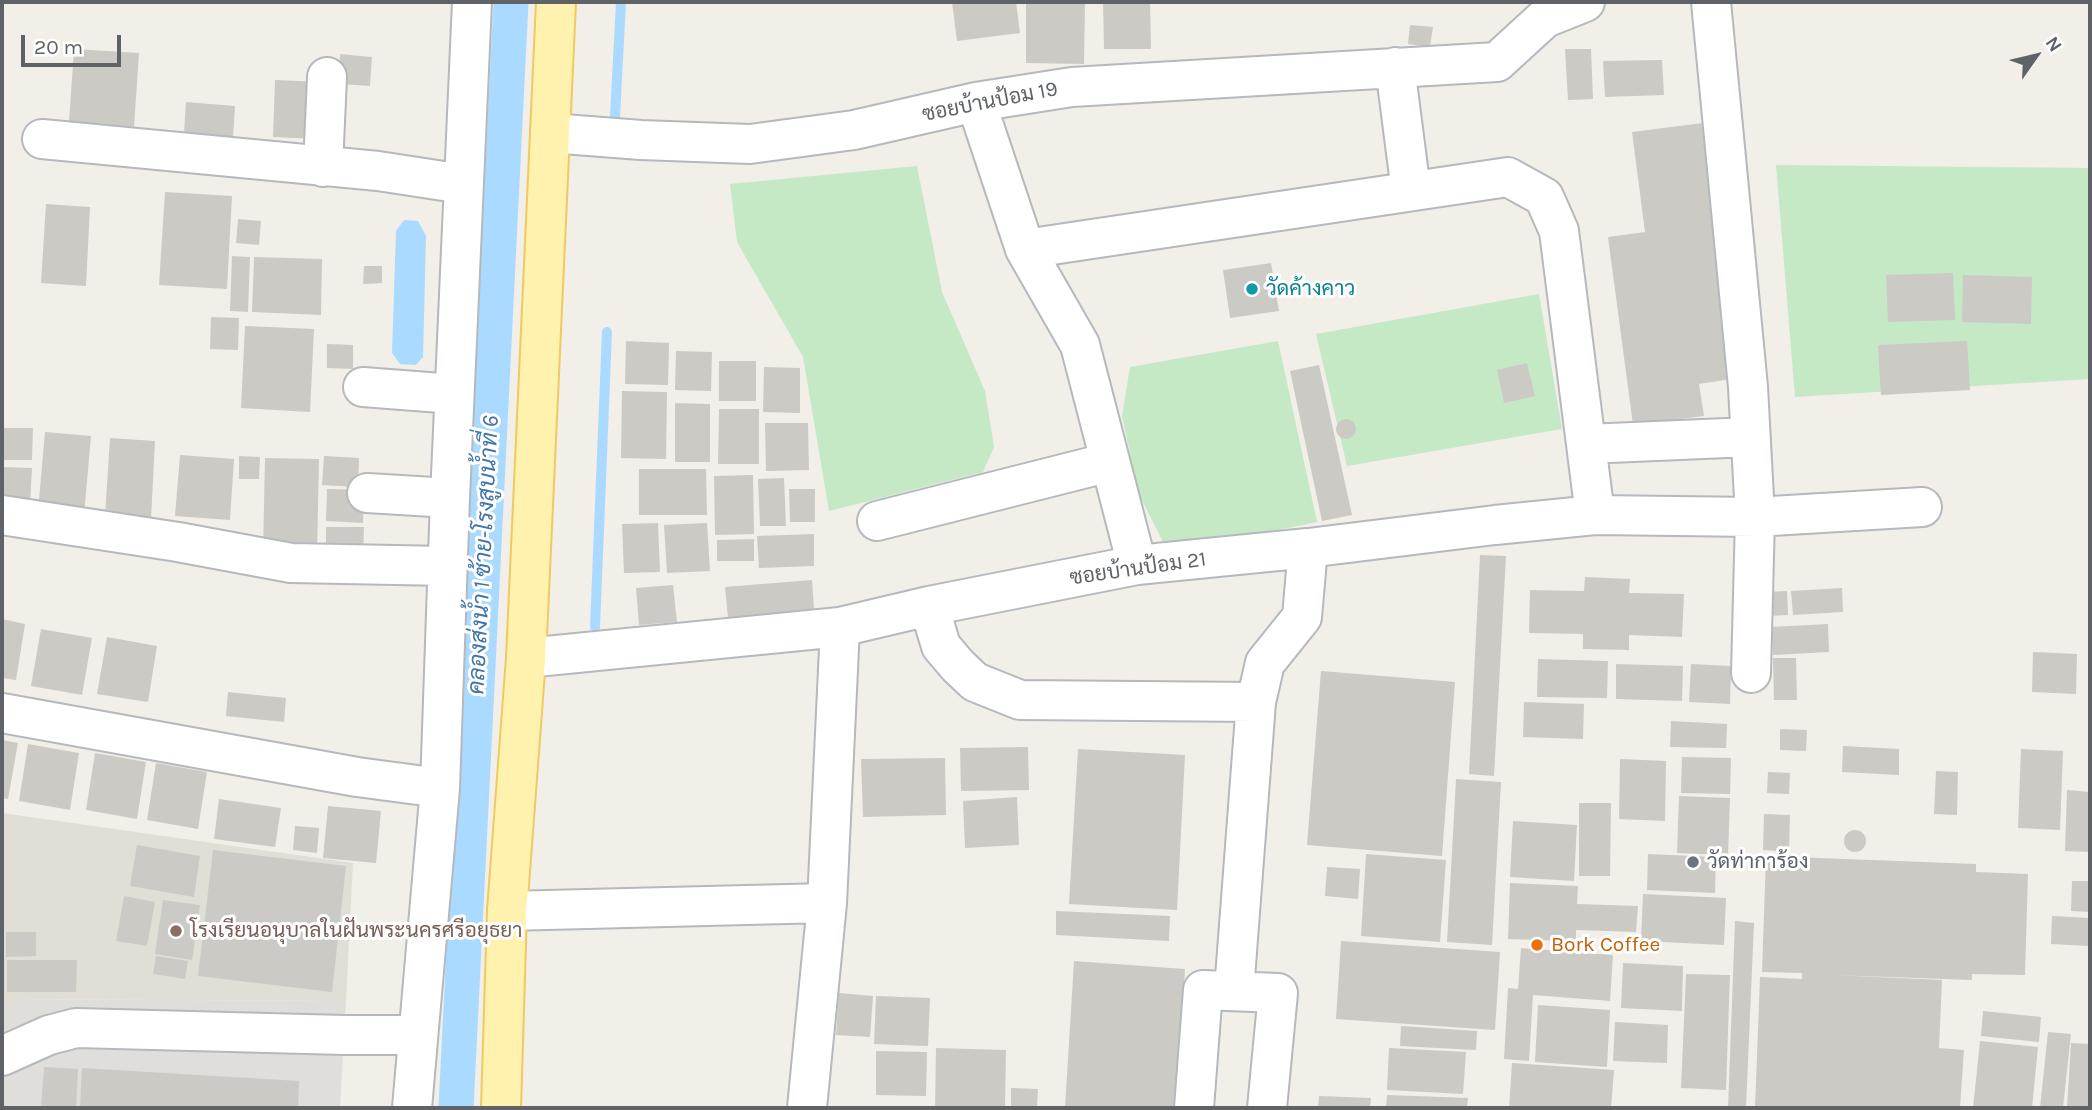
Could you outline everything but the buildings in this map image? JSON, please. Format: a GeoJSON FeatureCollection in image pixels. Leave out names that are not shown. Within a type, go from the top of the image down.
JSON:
{"type":"FeatureCollection","features":[{"type":"Feature","properties":{"kind":"main road"},"geometry":{"type":"LineString","coordinates":[[501,1108],[507,911],[526,658],[556,2]]}},
{"type":"Feature","properties":{"kind":"street"},"geometry":{"type":"LineString","coordinates":[[412,1108],[440,788],[472,2]]}},
{"type":"Feature","properties":{"kind":"street","name":"ซอยบ้านป้อม 19"},"geometry":{"type":"LineString","coordinates":[[550,133],[750,144],[855,130],[976,102],[1072,87],[1497,62],[1545,18],[1585,2]]}},
{"type":"Feature","properties":{"kind":"street"},"geometry":{"type":"LineString","coordinates":[[1711,2],[1748,387],[1755,517],[1751,673]]}},
{"type":"Feature","properties":{"kind":"street"},"geometry":{"type":"LineString","coordinates":[[1395,67],[1411,191]]}},
{"type":"Feature","properties":{"kind":"street"},"geometry":{"type":"LineString","coordinates":[[323,167],[327,77]]}},
{"type":"Feature","properties":{"kind":"street"},"geometry":{"type":"LineString","coordinates":[[976,102],[1025,249],[1080,345],[1137,565]]}},
{"type":"Feature","properties":{"kind":"street"},"geometry":{"type":"LineString","coordinates":[[42,139],[378,172],[463,184]]}},
{"type":"Feature","properties":{"kind":"street"},"geometry":{"type":"LineString","coordinates":[[1025,249],[1508,177],[1544,197],[1559,231],[1595,515]]}},
{"type":"Feature","properties":{"kind":"street"},"geometry":{"type":"LineString","coordinates":[[363,387],[454,394]]}},
{"type":"Feature","properties":{"kind":"street"},"geometry":{"type":"LineString","coordinates":[[1586,444],[1750,437]]}},
{"type":"Feature","properties":{"kind":"street"},"geometry":{"type":"LineString","coordinates":[[877,520],[1110,462]]}},
{"type":"Feature","properties":{"kind":"street"},"geometry":{"type":"LineString","coordinates":[[367,493],[450,498]]}},
{"type":"Feature","properties":{"kind":"street","name":"ซอยบ้านป้อม 21"},"geometry":{"type":"LineString","coordinates":[[526,658],[840,628],[929,606],[1137,565],[1308,548],[1494,525],[1595,515],[1755,517],[1922,507]]}},
{"type":"Feature","properties":{"kind":"street"},"geometry":{"type":"LineString","coordinates":[[2,515],[222,549],[291,563],[447,566]]}},
{"type":"Feature","properties":{"kind":"street"},"geometry":{"type":"LineString","coordinates":[[1234,991],[1256,702],[1265,663],[1302,617],[1308,548]]}},
{"type":"Feature","properties":{"kind":"street"},"geometry":{"type":"LineString","coordinates":[[929,606],[941,646],[958,666],[975,682],[1020,700],[1256,702]]}},
{"type":"Feature","properties":{"kind":"street"},"geometry":{"type":"LineString","coordinates":[[807,1108],[827,903],[840,628]]}},
{"type":"Feature","properties":{"kind":"street"},"geometry":{"type":"LineString","coordinates":[[2,713],[357,777],[440,788]]}},
{"type":"Feature","properties":{"kind":"street"},"geometry":{"type":"LineString","coordinates":[[507,911],[827,903]]}},
{"type":"Feature","properties":{"kind":"street"},"geometry":{"type":"LineString","coordinates":[[1194,1108],[1203,990],[1278,993],[1267,1108]]}},
{"type":"Feature","properties":{"kind":"street"},"geometry":{"type":"LineString","coordinates":[[2,1056],[49,1035],[76,1028],[418,1035]]}},
{"type":"Feature","properties":{"kind":"shaded area","name":"โรงเรียนอนุบาลในฝันพระนครศรีอยุธยา"},"geometry":{"type":"Polygon","coordinates":[[[2,813],[353,863],[346,1001],[2,999],[2,813]]]}},
{"type":"Feature","properties":{"kind":"shaded area"},"geometry":{"type":"Polygon","coordinates":[[[2,999],[346,1001],[340,1108],[2,1108],[2,999]]]}},
{"type":"Feature","properties":{"kind":"green space"},"geometry":{"type":"Polygon","coordinates":[[[1776,165],[2090,168],[2090,379],[1795,397],[1776,165]]]}},
{"type":"Feature","properties":{"kind":"green space"},"geometry":{"type":"Polygon","coordinates":[[[917,166],[942,292],[985,391],[994,447],[983,472],[829,511],[803,357],[737,242],[730,184],[917,166]]]}},
{"type":"Feature","properties":{"kind":"green space"},"geometry":{"type":"Polygon","coordinates":[[[1539,294],[1562,429],[1347,466],[1316,334],[1539,294]]]}},
{"type":"Feature","properties":{"kind":"green space"},"geometry":{"type":"Polygon","coordinates":[[[1278,341],[1317,522],[1168,552],[1139,494],[1122,416],[1130,367],[1278,341]]]}},
{"type":"Feature","properties":{"kind":"water"},"geometry":{"type":"Polygon","coordinates":[[[404,220],[418,221],[426,236],[423,357],[416,365],[400,364],[392,353],[396,231],[404,220]]]}},
{"type":"Feature","properties":{"kind":"waterway","name":"คลองส่งน้ำ 1 ซ้าย-โรงสูบน้ำที่ 6"},"geometry":{"type":"LineString","coordinates":[[456,1108],[511,2]]}},
{"type":"Feature","properties":{"kind":"waterway"},"geometry":{"type":"LineString","coordinates":[[615,117],[621,2]]}},
{"type":"Feature","properties":{"kind":"waterway"},"geometry":{"type":"LineString","coordinates":[[595,627],[607,332]]}},
{"type":"Feature","properties":{"kind":"place","name":"วัดค้างคาว"},"geometry":{"type":"Point","coordinates":[1252,289]}},
{"type":"Feature","properties":{"kind":"place","name":"วัดท่าการ้อง"},"geometry":{"type":"Point","coordinates":[1693,862]}},
{"type":"Feature","properties":{"kind":"place","name":"โรงเรียนอนุบาลในฝันพระนครศรีอยุธยา"},"geometry":{"type":"Point","coordinates":[176,931]}},
{"type":"Feature","properties":{"kind":"place","name":"Bork Coffee"},"geometry":{"type":"Point","coordinates":[1537,945]}}]}
